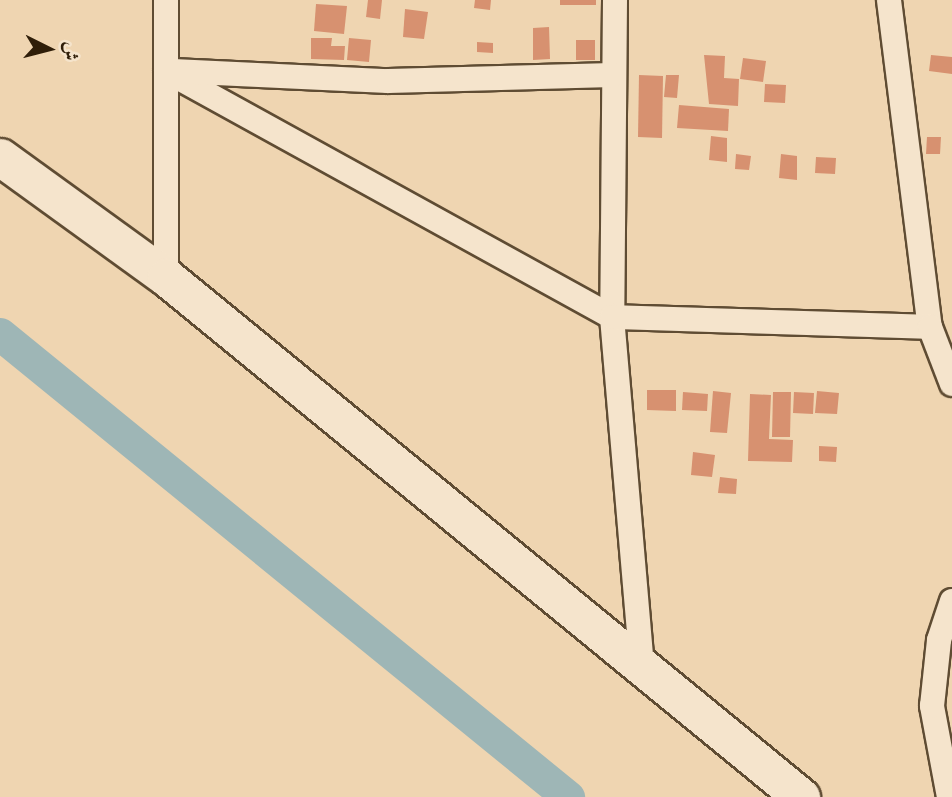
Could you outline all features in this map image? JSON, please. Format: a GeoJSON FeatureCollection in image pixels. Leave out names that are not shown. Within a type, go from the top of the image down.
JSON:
{"type":"FeatureCollection","features":[{"type":"Feature","properties":{"kind":"street"},"geometry":{"type":"LineString","coordinates":[[166,0],[166,276]]}},
{"type":"Feature","properties":{"kind":"street"},"geometry":{"type":"LineString","coordinates":[[615,0],[612,317],[642,667]]}},
{"type":"Feature","properties":{"kind":"street"},"geometry":{"type":"LineString","coordinates":[[889,0],[930,327],[949,371]]}},
{"type":"Feature","properties":{"kind":"street"},"geometry":{"type":"LineString","coordinates":[[166,71],[388,81],[613,75]]}},
{"type":"Feature","properties":{"kind":"street"},"geometry":{"type":"LineString","coordinates":[[166,71],[612,317],[930,327]]}},
{"type":"Feature","properties":{"kind":"street"},"geometry":{"type":"LineString","coordinates":[[0,157],[166,276],[801,797]]}},
{"type":"Feature","properties":{"kind":"street"},"geometry":{"type":"LineString","coordinates":[[949,797],[932,706],[951,609]]}},
{"type":"Feature","properties":{"kind":"building"},"geometry":{"type":"Polygon","coordinates":[[[368,0],[382,0],[380,19],[366,17],[368,0]]]}},
{"type":"Feature","properties":{"kind":"building"},"geometry":{"type":"Polygon","coordinates":[[[475,0],[491,0],[490,10],[474,8],[475,0]]]}},
{"type":"Feature","properties":{"kind":"building"},"geometry":{"type":"Polygon","coordinates":[[[560,0],[596,0],[596,5],[560,5],[560,0]]]}},
{"type":"Feature","properties":{"kind":"building"},"geometry":{"type":"Polygon","coordinates":[[[316,4],[347,6],[344,34],[314,31],[316,4]]]}},
{"type":"Feature","properties":{"kind":"building"},"geometry":{"type":"Polygon","coordinates":[[[405,9],[428,12],[424,39],[403,37],[405,9]]]}},
{"type":"Feature","properties":{"kind":"building"},"geometry":{"type":"Polygon","coordinates":[[[549,27],[550,59],[533,60],[533,28],[549,27]]]}},
{"type":"Feature","properties":{"kind":"building"},"geometry":{"type":"Polygon","coordinates":[[[311,38],[332,38],[331,46],[345,46],[344,60],[311,59],[311,38]]]}},
{"type":"Feature","properties":{"kind":"building"},"geometry":{"type":"Polygon","coordinates":[[[349,38],[371,40],[369,62],[347,60],[349,38]]]}},
{"type":"Feature","properties":{"kind":"building"},"geometry":{"type":"Polygon","coordinates":[[[576,40],[595,40],[595,60],[576,60],[576,40]]]}},
{"type":"Feature","properties":{"kind":"building"},"geometry":{"type":"Polygon","coordinates":[[[477,42],[493,43],[493,53],[477,52],[477,42]]]}},
{"type":"Feature","properties":{"kind":"building"},"geometry":{"type":"Polygon","coordinates":[[[704,55],[725,56],[724,78],[739,79],[738,106],[709,104],[704,55]]]}},
{"type":"Feature","properties":{"kind":"building"},"geometry":{"type":"Polygon","coordinates":[[[931,55],[952,57],[952,74],[929,71],[931,55]]]}},
{"type":"Feature","properties":{"kind":"building"},"geometry":{"type":"Polygon","coordinates":[[[743,58],[766,61],[763,82],[740,79],[743,58]]]}},
{"type":"Feature","properties":{"kind":"building"},"geometry":{"type":"Polygon","coordinates":[[[639,75],[663,76],[662,138],[638,137],[639,75]]]}},
{"type":"Feature","properties":{"kind":"building"},"geometry":{"type":"Polygon","coordinates":[[[666,75],[679,75],[677,98],[664,97],[666,75]]]}},
{"type":"Feature","properties":{"kind":"building"},"geometry":{"type":"Polygon","coordinates":[[[765,84],[786,85],[785,103],[764,102],[765,84]]]}},
{"type":"Feature","properties":{"kind":"building"},"geometry":{"type":"Polygon","coordinates":[[[679,105],[729,109],[728,131],[677,128],[679,105]]]}},
{"type":"Feature","properties":{"kind":"building"},"geometry":{"type":"Polygon","coordinates":[[[711,136],[727,138],[727,162],[709,160],[711,136]]]}},
{"type":"Feature","properties":{"kind":"building"},"geometry":{"type":"Polygon","coordinates":[[[927,137],[941,137],[940,154],[926,154],[927,137]]]}},
{"type":"Feature","properties":{"kind":"building"},"geometry":{"type":"Polygon","coordinates":[[[736,154],[751,156],[749,170],[735,169],[736,154]]]}},
{"type":"Feature","properties":{"kind":"building"},"geometry":{"type":"Polygon","coordinates":[[[781,154],[797,156],[797,180],[779,178],[781,154]]]}},
{"type":"Feature","properties":{"kind":"building"},"geometry":{"type":"Polygon","coordinates":[[[816,157],[836,158],[835,174],[815,173],[816,157]]]}},
{"type":"Feature","properties":{"kind":"building"},"geometry":{"type":"Polygon","coordinates":[[[647,390],[676,390],[676,411],[647,410],[647,390]]]}},
{"type":"Feature","properties":{"kind":"building"},"geometry":{"type":"Polygon","coordinates":[[[713,391],[731,393],[727,433],[710,432],[713,391]]]}},
{"type":"Feature","properties":{"kind":"building"},"geometry":{"type":"Polygon","coordinates":[[[817,391],[839,393],[837,414],[815,413],[817,391]]]}},
{"type":"Feature","properties":{"kind":"building"},"geometry":{"type":"Polygon","coordinates":[[[683,392],[708,394],[707,411],[682,410],[683,392]]]}},
{"type":"Feature","properties":{"kind":"building"},"geometry":{"type":"Polygon","coordinates":[[[773,392],[791,392],[790,437],[772,437],[773,392]]]}},
{"type":"Feature","properties":{"kind":"building"},"geometry":{"type":"Polygon","coordinates":[[[794,392],[814,393],[813,414],[793,413],[794,392]]]}},
{"type":"Feature","properties":{"kind":"building"},"geometry":{"type":"Polygon","coordinates":[[[750,394],[771,395],[769,439],[793,440],[792,462],[748,461],[750,394]]]}},
{"type":"Feature","properties":{"kind":"building"},"geometry":{"type":"Polygon","coordinates":[[[819,446],[837,447],[836,462],[819,461],[819,446]]]}},
{"type":"Feature","properties":{"kind":"building"},"geometry":{"type":"Polygon","coordinates":[[[693,452],[715,455],[712,477],[691,475],[693,452]]]}},
{"type":"Feature","properties":{"kind":"building"},"geometry":{"type":"Polygon","coordinates":[[[720,477],[737,479],[736,494],[718,493],[720,477]]]}},
{"type":"Feature","properties":{"kind":"waterway"},"geometry":{"type":"LineString","coordinates":[[0,334],[568,797]]}}]}
